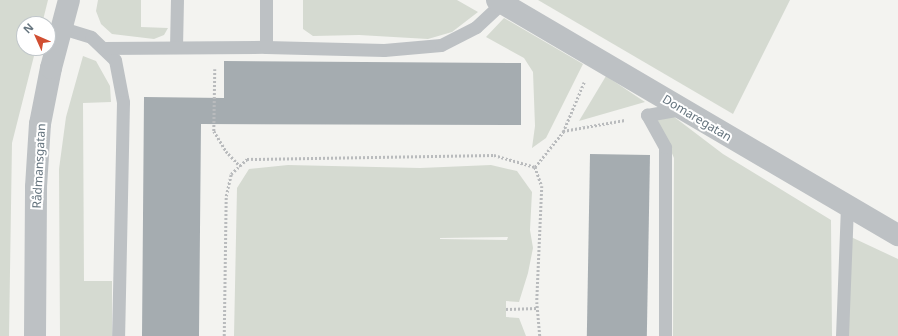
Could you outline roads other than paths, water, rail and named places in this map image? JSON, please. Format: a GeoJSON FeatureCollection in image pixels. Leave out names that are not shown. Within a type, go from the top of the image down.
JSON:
{"type":"FeatureCollection","features":[{"type":"Feature","properties":{"kind":"street","name":"Rådmansgatan"},"geometry":{"type":"LineString","coordinates":[[35,336],[36,187],[40,124],[51,68],[69,0]]}},
{"type":"Feature","properties":{"kind":"street","name":"Domaregatan"},"geometry":{"type":"LineString","coordinates":[[500,1],[898,235]]}},
{"type":"Feature","properties":{"kind":"lane"},"geometry":{"type":"LineString","coordinates":[[176,0],[176,47]]}},
{"type":"Feature","properties":{"kind":"lane"},"geometry":{"type":"LineString","coordinates":[[266,0],[266,47]]}},
{"type":"Feature","properties":{"kind":"lane"},"geometry":{"type":"LineString","coordinates":[[103,48],[266,47],[384,50],[441,45],[476,27],[500,1]]}},
{"type":"Feature","properties":{"kind":"lane"},"geometry":{"type":"LineString","coordinates":[[62,28],[91,37],[115,60],[123,102],[118,336]]}},
{"type":"Feature","properties":{"kind":"lane"},"geometry":{"type":"LineString","coordinates":[[665,336],[665,146],[647,114],[683,109]]}},
{"type":"Feature","properties":{"kind":"lane"},"geometry":{"type":"LineString","coordinates":[[842,336],[847,206]]}}]}
